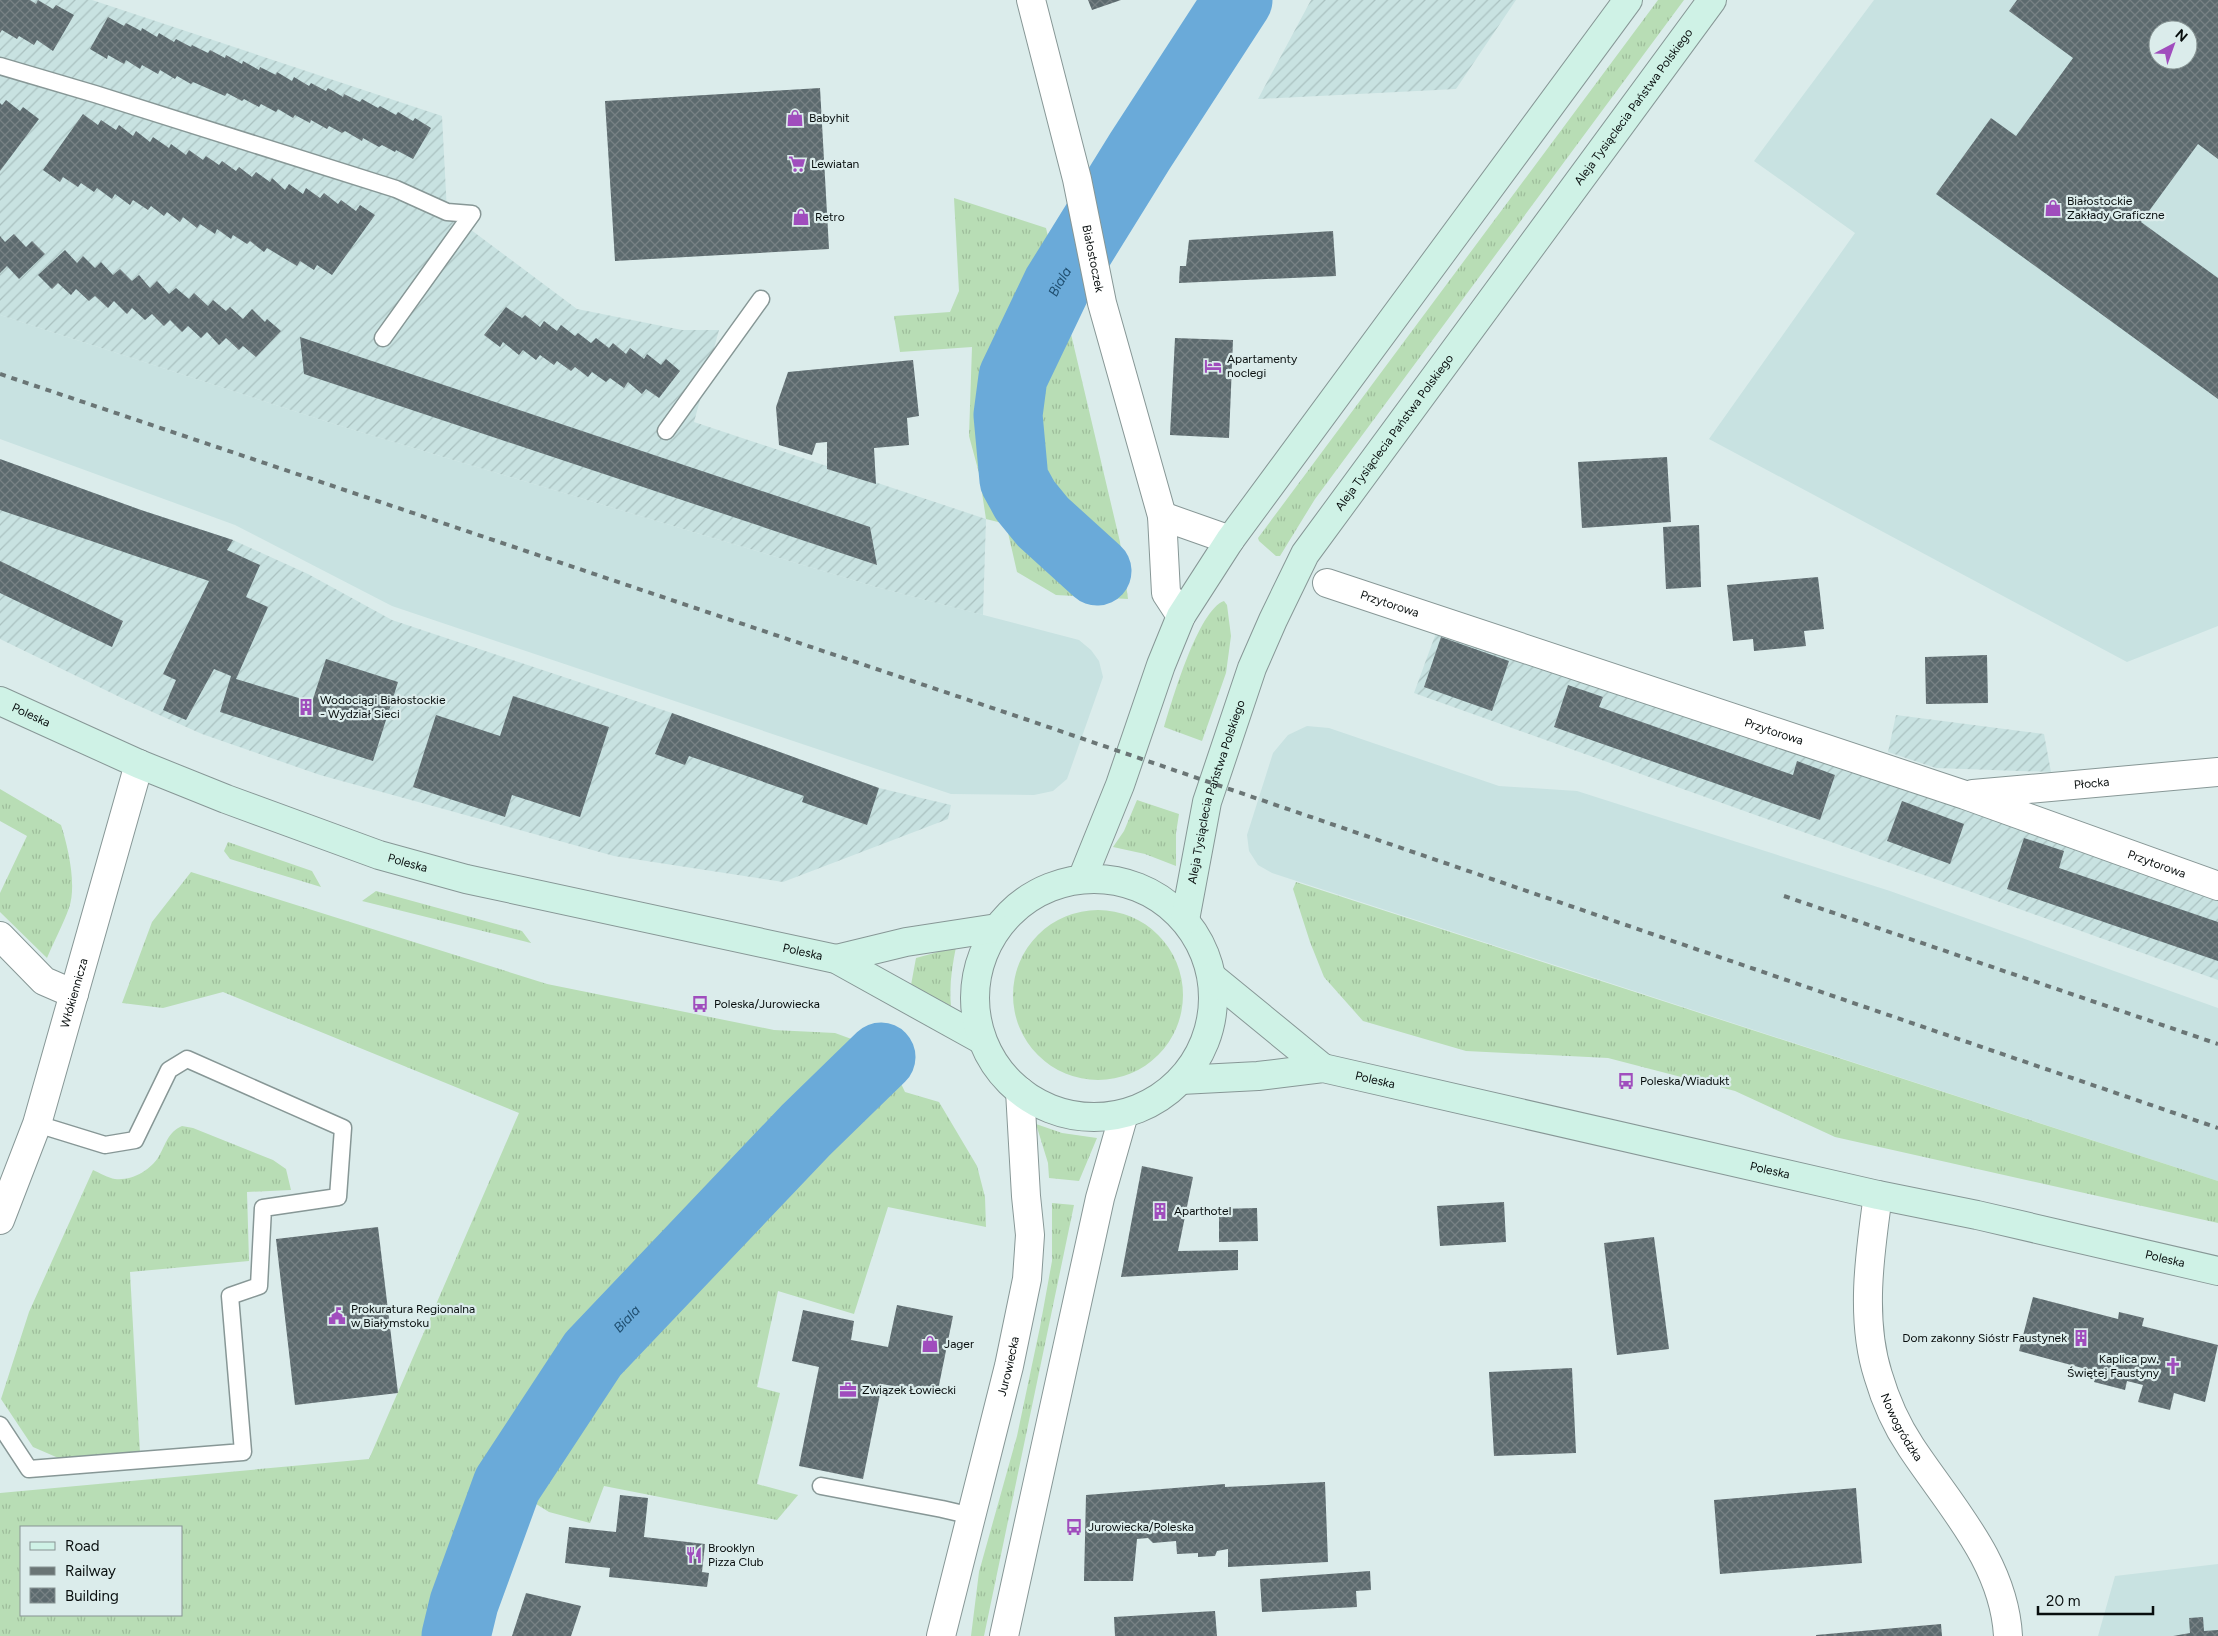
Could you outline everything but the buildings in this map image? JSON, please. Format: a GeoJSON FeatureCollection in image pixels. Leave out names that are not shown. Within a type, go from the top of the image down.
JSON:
{"type":"FeatureCollection","features":[{"type":"Feature","properties":{"kind":"main road"},"geometry":{"type":"LineString","coordinates":[[1082,879],[1120,785],[1161,665],[1181,616],[1230,540],[1628,0]]}},
{"type":"Feature","properties":{"kind":"main road","name":"Aleja Tysiąclecia Państwa Polskiego"},"geometry":{"type":"LineString","coordinates":[[1185,920],[1207,802],[1252,668],[1272,620],[1305,554],[1712,0]]}},
{"type":"Feature","properties":{"kind":"main road","name":"Poleska"},"geometry":{"type":"LineString","coordinates":[[0,701],[139,764],[226,799],[388,857],[466,879],[836,959],[982,1040]]}},
{"type":"Feature","properties":{"kind":"main road"},"geometry":{"type":"LineString","coordinates":[[1082,879],[1120,881],[1156,896],[1185,920],[1203,947],[1212,978],[1214,1006],[1209,1033],[1197,1058],[1181,1080],[1154,1101],[1124,1114],[1087,1117],[1052,1110],[1020,1091],[998,1068],[982,1040],[975,1001],[980,963],[997,928],[1020,904],[1049,887],[1082,879]]}},
{"type":"Feature","properties":{"kind":"main road","name":"Poleska"},"geometry":{"type":"LineString","coordinates":[[836,959],[906,942],[997,928]]}},
{"type":"Feature","properties":{"kind":"main road","name":"Poleska"},"geometry":{"type":"LineString","coordinates":[[1212,978],[1323,1068]]}},
{"type":"Feature","properties":{"kind":"main road","name":"Poleska"},"geometry":{"type":"LineString","coordinates":[[1181,1080],[1258,1076],[1323,1068],[2218,1271]]}},
{"type":"Feature","properties":{"kind":"street","name":"Białostoczek"},"geometry":{"type":"LineString","coordinates":[[1031,0],[1077,179],[1102,303],[1162,516],[1166,593],[1181,616]]}},
{"type":"Feature","properties":{"kind":"street"},"geometry":{"type":"LineString","coordinates":[[1162,516],[1230,540]]}},
{"type":"Feature","properties":{"kind":"street","name":"Przytorowa"},"geometry":{"type":"LineString","coordinates":[[1327,583],[1965,795],[2218,886]]}},
{"type":"Feature","properties":{"kind":"street","name":"Włókiennicza"},"geometry":{"type":"LineString","coordinates":[[0,1220],[36,1124],[139,764]]}},
{"type":"Feature","properties":{"kind":"street","name":"Płocka"},"geometry":{"type":"LineString","coordinates":[[1965,795],[2218,772]]}},
{"type":"Feature","properties":{"kind":"street"},"geometry":{"type":"LineString","coordinates":[[0,936],[44,981],[74,994]]}},
{"type":"Feature","properties":{"kind":"street","name":"Jurowiecka"},"geometry":{"type":"LineString","coordinates":[[941,1636],[1009,1366],[1027,1279],[1030,1235],[1020,1091]]}},
{"type":"Feature","properties":{"kind":"street"},"geometry":{"type":"LineString","coordinates":[[1004,1636],[1100,1198],[1124,1114]]}},
{"type":"Feature","properties":{"kind":"street","name":"Nowogródzka"},"geometry":{"type":"LineString","coordinates":[[1878,1195],[1869,1258],[1869,1337],[1877,1375],[1910,1446],[1988,1560],[2000,1594],[2008,1636]]}},
{"type":"Feature","properties":{"kind":"lane"},"geometry":{"type":"LineString","coordinates":[[0,66],[105,97],[396,189],[446,212],[472,214],[383,338]]}},
{"type":"Feature","properties":{"kind":"lane"},"geometry":{"type":"LineString","coordinates":[[666,431],[761,299]]}},
{"type":"Feature","properties":{"kind":"lane"},"geometry":{"type":"LineString","coordinates":[[0,1425],[29,1469],[243,1452],[230,1296],[259,1286],[263,1208],[338,1197],[343,1128],[187,1059],[169,1070],[135,1140],[105,1145],[36,1124]]}},
{"type":"Feature","properties":{"kind":"lane"},"geometry":{"type":"LineString","coordinates":[[821,1486],[972,1516]]}},
{"type":"Feature","properties":{"kind":"shaded area"},"geometry":{"type":"Polygon","coordinates":[[[0,0],[92,0],[442,116],[447,212],[577,309],[682,330],[719,330],[694,422],[986,519],[983,615],[876,587],[334,424],[0,315],[0,0]]]}},
{"type":"Feature","properties":{"kind":"shaded area"},"geometry":{"type":"Polygon","coordinates":[[[1311,0],[1516,0],[1456,89],[1258,99],[1311,0]]]}},
{"type":"Feature","properties":{"kind":"shaded area"},"geometry":{"type":"Polygon","coordinates":[[[1874,0],[2218,0],[2218,626],[2127,662],[1709,439],[1855,233],[1754,161],[1874,0]]]}},
{"type":"Feature","properties":{"kind":"shaded area"},"geometry":{"type":"Polygon","coordinates":[[[0,315],[334,424],[876,587],[1079,640],[1091,650],[1099,661],[1103,677],[1067,779],[1053,791],[1034,795],[951,794],[392,606],[235,525],[0,439],[0,315]]]}},
{"type":"Feature","properties":{"kind":"shaded area","name":"Wodociągi Białostockie - Wydział Sieci"},"geometry":{"type":"Polygon","coordinates":[[[0,459],[141,510],[233,540],[308,574],[392,620],[672,713],[879,788],[951,805],[948,819],[783,882],[614,856],[320,775],[202,734],[130,702],[0,639],[0,459]]]}},
{"type":"Feature","properties":{"kind":"shaded area"},"geometry":{"type":"Polygon","coordinates":[[[1440,622],[2218,886],[2218,980],[1414,693],[1440,622]]]}},
{"type":"Feature","properties":{"kind":"shaded area"},"geometry":{"type":"Polygon","coordinates":[[[1896,715],[2044,734],[2051,772],[1936,768],[1888,752],[1896,715]]]}},
{"type":"Feature","properties":{"kind":"shaded area"},"geometry":{"type":"Polygon","coordinates":[[[1307,726],[1329,728],[1499,786],[1577,791],[1890,891],[2218,1008],[2218,1181],[1272,873],[1258,865],[1249,851],[1247,835],[1273,753],[1288,735],[1307,726]]]}},
{"type":"Feature","properties":{"kind":"shaded area"},"geometry":{"type":"Polygon","coordinates":[[[2218,1564],[2218,1636],[2098,1636],[2115,1576],[2218,1564]]]}},
{"type":"Feature","properties":{"kind":"green space"},"geometry":{"type":"Polygon","coordinates":[[[1658,0],[1684,0],[1315,499],[1280,556],[1276,556],[1258,538],[1658,0]]]}},
{"type":"Feature","properties":{"kind":"green space"},"geometry":{"type":"Polygon","coordinates":[[[954,198],[1046,228],[1120,542],[1128,599],[1056,595],[1017,572],[1006,524],[986,519],[979,473],[969,436],[972,347],[900,352],[894,316],[950,312],[959,291],[954,198]]]}},
{"type":"Feature","properties":{"kind":"green space"},"geometry":{"type":"Polygon","coordinates":[[[1224,601],[1227,605],[1231,636],[1226,673],[1202,741],[1164,727],[1187,658],[1196,638],[1214,608],[1224,601]]]}},
{"type":"Feature","properties":{"kind":"green space"},"geometry":{"type":"Polygon","coordinates":[[[0,789],[61,825],[64,834],[71,866],[71,899],[67,914],[47,958],[0,912],[0,893],[27,836],[0,821],[0,789]]]}},
{"type":"Feature","properties":{"kind":"green space"},"geometry":{"type":"Polygon","coordinates":[[[1137,800],[1179,814],[1176,833],[1176,866],[1145,854],[1113,847],[1124,831],[1137,800]]]}},
{"type":"Feature","properties":{"kind":"green space"},"geometry":{"type":"Polygon","coordinates":[[[228,842],[312,871],[321,887],[230,859],[224,851],[228,842]]]}},
{"type":"Feature","properties":{"kind":"green space"},"geometry":{"type":"Polygon","coordinates":[[[191,872],[547,984],[774,1030],[835,1033],[868,1045],[893,1067],[905,1092],[939,1102],[977,1166],[985,1197],[986,1227],[888,1207],[854,1314],[778,1291],[757,1387],[780,1393],[757,1484],[798,1495],[777,1520],[604,1486],[590,1523],[549,1512],[507,1486],[462,1603],[454,1636],[0,1636],[0,1493],[369,1459],[519,1113],[223,992],[163,1008],[122,1003],[152,922],[191,872]]]}},
{"type":"Feature","properties":{"kind":"green space"},"geometry":{"type":"Polygon","coordinates":[[[1296,882],[2218,1181],[2218,1223],[1835,1137],[1735,1091],[1608,1058],[1466,1051],[1363,1021],[1324,977],[1310,942],[1293,889],[1296,882]]]}},
{"type":"Feature","properties":{"kind":"green space"},"geometry":{"type":"Polygon","coordinates":[[[376,891],[522,931],[531,943],[362,901],[376,891]]]}},
{"type":"Feature","properties":{"kind":"green space"},"geometry":{"type":"Polygon","coordinates":[[[1090,910],[1106,910],[1131,916],[1152,929],[1164,941],[1177,962],[1183,995],[1177,1028],[1164,1049],[1152,1061],[1131,1074],[1106,1080],[1090,1080],[1065,1074],[1044,1061],[1032,1049],[1019,1028],[1013,1003],[1013,987],[1019,962],[1032,941],[1044,929],[1065,916],[1090,910]]]}},
{"type":"Feature","properties":{"kind":"green space"},"geometry":{"type":"Polygon","coordinates":[[[956,947],[951,976],[951,1006],[911,985],[916,958],[956,947]]]}},
{"type":"Feature","properties":{"kind":"green space"},"geometry":{"type":"Polygon","coordinates":[[[1036,1124],[1062,1133],[1097,1138],[1079,1181],[1049,1178],[1048,1163],[1036,1124]]]}},
{"type":"Feature","properties":{"kind":"green space"},"geometry":{"type":"Polygon","coordinates":[[[182,1126],[193,1128],[273,1160],[286,1169],[291,1190],[247,1192],[249,1261],[130,1272],[140,1453],[63,1460],[33,1447],[1,1399],[29,1312],[93,1170],[115,1179],[128,1178],[140,1174],[156,1161],[170,1135],[182,1126]]]}},
{"type":"Feature","properties":{"kind":"green space"},"geometry":{"type":"Polygon","coordinates":[[[1052,1203],[1074,1205],[984,1636],[971,1636],[979,1572],[1017,1436],[1040,1327],[1052,1261],[1052,1203]]]}},
{"type":"Feature","properties":{"kind":"waterway","name":"Biala"},"geometry":{"type":"LineString","coordinates":[[1097,571],[1043,522],[1025,500],[1014,480],[1008,415],[1013,377],[1057,285],[1140,151],[1238,0]]}},
{"type":"Feature","properties":{"kind":"waterway","name":"Biala"},"geometry":{"type":"LineString","coordinates":[[456,1636],[464,1603],[507,1485],[593,1354],[806,1130],[881,1057]]}},
{"type":"Feature","properties":{"kind":"railway"},"geometry":{"type":"LineString","coordinates":[[0,374],[1028,720],[2218,1128]]}},
{"type":"Feature","properties":{"kind":"railway"},"geometry":{"type":"LineString","coordinates":[[1784,896],[2218,1044]]}},
{"type":"Feature","properties":{"kind":"place","name":"Babyhit"},"geometry":{"type":"Point","coordinates":[795,118]}},
{"type":"Feature","properties":{"kind":"place","name":"Lewiatan"},"geometry":{"type":"Point","coordinates":[797,164]}},
{"type":"Feature","properties":{"kind":"place","name":"Białostockie Zakłady Graficzne"},"geometry":{"type":"Point","coordinates":[2053,208]}},
{"type":"Feature","properties":{"kind":"place","name":"Retro"},"geometry":{"type":"Point","coordinates":[801,217]}},
{"type":"Feature","properties":{"kind":"place","name":"Apartamenty noclegi"},"geometry":{"type":"Point","coordinates":[1213,366]}},
{"type":"Feature","properties":{"kind":"place","name":"Wodociągi Białostockie - Wydział Sieci"},"geometry":{"type":"Point","coordinates":[306,707]}},
{"type":"Feature","properties":{"kind":"place","name":"Poleska/Jurowiecka"},"geometry":{"type":"Point","coordinates":[700,1004]}},
{"type":"Feature","properties":{"kind":"place","name":"Poleska/Wiadukt"},"geometry":{"type":"Point","coordinates":[1626,1081]}},
{"type":"Feature","properties":{"kind":"place","name":"Aparthotel"},"geometry":{"type":"Point","coordinates":[1160,1211]}},
{"type":"Feature","properties":{"kind":"place","name":"Prokuratura Regionalna w Białymstoku"},"geometry":{"type":"Point","coordinates":[337,1316]}},
{"type":"Feature","properties":{"kind":"place","name":"Dom zakonny Sióstr Faustynek"},"geometry":{"type":"Point","coordinates":[2081,1338]}},
{"type":"Feature","properties":{"kind":"place","name":"Jager"},"geometry":{"type":"Point","coordinates":[930,1344]}},
{"type":"Feature","properties":{"kind":"place","name":"Kaplica pw. Świętej Faustyny"},"geometry":{"type":"Point","coordinates":[2173,1366]}},
{"type":"Feature","properties":{"kind":"place","name":"Związek Łowiecki"},"geometry":{"type":"Point","coordinates":[848,1390]}},
{"type":"Feature","properties":{"kind":"place","name":"Jurowiecka/Poleska"},"geometry":{"type":"Point","coordinates":[1074,1527]}},
{"type":"Feature","properties":{"kind":"place","name":"Brooklyn Pizza Club"},"geometry":{"type":"Point","coordinates":[694,1555]}}]}
